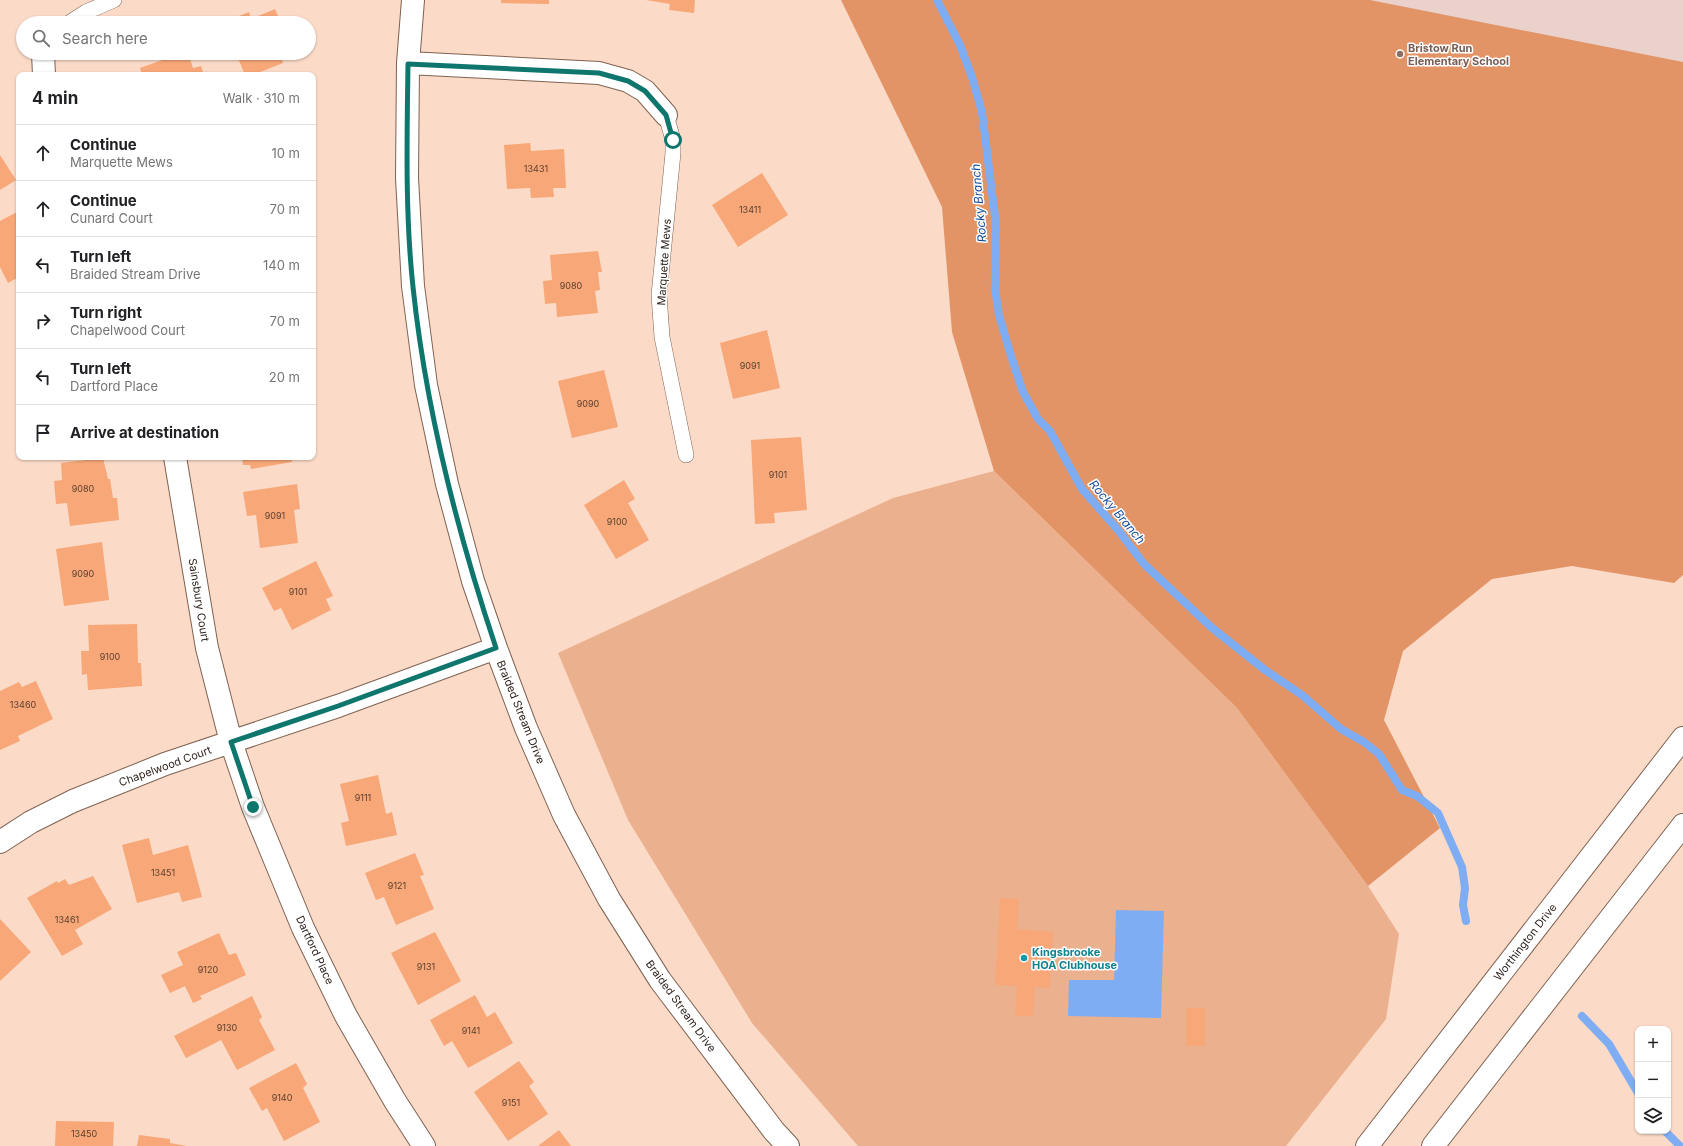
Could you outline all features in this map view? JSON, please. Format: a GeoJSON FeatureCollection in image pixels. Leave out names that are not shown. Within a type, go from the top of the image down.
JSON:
{"type":"FeatureCollection","features":[{"type":"Feature","properties":{"kind":"street","name":"Braided Stream Drive"},"geometry":{"type":"LineString","coordinates":[[412,0],[408,64],[407,178],[413,286],[426,386],[447,484],[473,581],[526,728],[564,815],[609,899],[660,980],[774,1131],[788,1146]]}},
{"type":"Feature","properties":{"kind":"street"},"geometry":{"type":"LineString","coordinates":[[43,60],[44,72]]}},
{"type":"Feature","properties":{"kind":"street"},"geometry":{"type":"LineString","coordinates":[[408,64],[599,73],[628,81],[645,91],[666,115]]}},
{"type":"Feature","properties":{"kind":"street","name":"Sainsbury Court"},"geometry":{"type":"LineString","coordinates":[[176,460],[207,648],[231,742]]}},
{"type":"Feature","properties":{"kind":"street","name":"Chapelwood Court"},"geometry":{"type":"LineString","coordinates":[[0,842],[31,822],[73,801],[165,764],[338,706],[496,648]]}},
{"type":"Feature","properties":{"kind":"street","name":"Worthington Drive"},"geometry":{"type":"LineString","coordinates":[[1367,1146],[1683,738]]}},
{"type":"Feature","properties":{"kind":"street","name":"Dartford Place"},"geometry":{"type":"LineString","coordinates":[[231,742],[253,807],[303,928],[346,1016],[395,1101],[424,1146]]}},
{"type":"Feature","properties":{"kind":"street"},"geometry":{"type":"LineString","coordinates":[[1433,1146],[1683,825]]}},
{"type":"Feature","properties":{"kind":"lane"},"geometry":{"type":"LineString","coordinates":[[80,16],[114,0]]}},
{"type":"Feature","properties":{"kind":"lane","name":"Marquette Mews"},"geometry":{"type":"LineString","coordinates":[[666,115],[673,140],[673,153],[659,295],[662,337],[686,455]]}},
{"type":"Feature","properties":{"kind":"shaded area"},"geometry":{"type":"Polygon","coordinates":[[[841,0],[1370,0],[1683,62],[1683,575],[1674,583],[1572,566],[1492,579],[1403,651],[1384,720],[1440,828],[1368,886],[1237,708],[994,471],[952,332],[942,207],[841,0]]]}},
{"type":"Feature","properties":{"kind":"shaded area","name":"Bristow Run Elementary School"},"geometry":{"type":"Polygon","coordinates":[[[1068,0],[1683,0],[1683,128],[1068,0]]]}},
{"type":"Feature","properties":{"kind":"shaded area"},"geometry":{"type":"Polygon","coordinates":[[[994,471],[1237,708],[1368,886],[1399,934],[1386,1019],[1286,1146],[858,1146],[752,1023],[628,820],[558,653],[893,498],[994,471]]]}},
{"type":"Feature","properties":{"kind":"water"},"geometry":{"type":"Polygon","coordinates":[[[1116,910],[1164,911],[1161,1018],[1068,1016],[1069,980],[1114,980],[1116,910]]]}},
{"type":"Feature","properties":{"kind":"building"},"geometry":{"type":"Polygon","coordinates":[[[501,0],[549,0],[549,4],[501,3],[501,0]]]}},
{"type":"Feature","properties":{"kind":"building"},"geometry":{"type":"Polygon","coordinates":[[[646,0],[695,0],[694,13],[669,10],[670,4],[646,0]]]}},
{"type":"Feature","properties":{"kind":"building"},"geometry":{"type":"Polygon","coordinates":[[[275,9],[278,16],[258,16],[275,9]]]}},
{"type":"Feature","properties":{"kind":"building"},"geometry":{"type":"Polygon","coordinates":[[[249,12],[250,16],[239,16],[249,12]]]}},
{"type":"Feature","properties":{"kind":"building"},"geometry":{"type":"Polygon","coordinates":[[[162,60],[190,60],[193,68],[201,66],[203,72],[141,72],[140,68],[162,60]]]}},
{"type":"Feature","properties":{"kind":"building"},"geometry":{"type":"Polygon","coordinates":[[[239,60],[282,60],[283,63],[260,72],[244,72],[239,60]]]}},
{"type":"Feature","properties":{"kind":"building"},"geometry":{"type":"Polygon","coordinates":[[[530,143],[531,151],[564,149],[566,188],[553,188],[554,197],[531,198],[530,188],[507,189],[504,145],[530,143]]]}},
{"type":"Feature","properties":{"kind":"building"},"geometry":{"type":"Polygon","coordinates":[[[0,155],[16,180],[0,190],[0,155]]]}},
{"type":"Feature","properties":{"kind":"building"},"geometry":{"type":"Polygon","coordinates":[[[762,173],[788,215],[738,247],[712,205],[762,173]]]}},
{"type":"Feature","properties":{"kind":"building"},"geometry":{"type":"Polygon","coordinates":[[[16,213],[16,279],[8,283],[0,267],[0,221],[16,213]]]}},
{"type":"Feature","properties":{"kind":"building"},"geometry":{"type":"Polygon","coordinates":[[[598,251],[602,272],[598,272],[600,290],[595,291],[598,313],[557,317],[556,303],[545,304],[543,281],[552,280],[550,255],[598,251]]]}},
{"type":"Feature","properties":{"kind":"building"},"geometry":{"type":"Polygon","coordinates":[[[767,330],[780,388],[733,399],[720,343],[767,330]]]}},
{"type":"Feature","properties":{"kind":"building"},"geometry":{"type":"Polygon","coordinates":[[[604,370],[618,427],[572,438],[558,381],[604,370]]]}},
{"type":"Feature","properties":{"kind":"building"},"geometry":{"type":"Polygon","coordinates":[[[801,437],[807,510],[774,513],[775,523],[755,524],[751,440],[801,437]]]}},
{"type":"Feature","properties":{"kind":"building"},"geometry":{"type":"Polygon","coordinates":[[[86,460],[103,460],[108,479],[110,479],[113,498],[117,498],[119,520],[70,526],[67,503],[56,504],[54,481],[62,480],[61,463],[86,460]]]}},
{"type":"Feature","properties":{"kind":"building"},"geometry":{"type":"Polygon","coordinates":[[[242,460],[292,460],[292,462],[251,469],[250,465],[243,465],[242,460]]]}},
{"type":"Feature","properties":{"kind":"building"},"geometry":{"type":"Polygon","coordinates":[[[624,480],[635,499],[628,503],[649,540],[616,559],[584,505],[624,480]]]}},
{"type":"Feature","properties":{"kind":"building"},"geometry":{"type":"Polygon","coordinates":[[[297,484],[300,509],[294,510],[298,543],[260,548],[256,515],[247,516],[243,492],[297,484]]]}},
{"type":"Feature","properties":{"kind":"building"},"geometry":{"type":"Polygon","coordinates":[[[102,542],[109,600],[64,606],[56,549],[102,542]]]}},
{"type":"Feature","properties":{"kind":"building"},"geometry":{"type":"Polygon","coordinates":[[[316,561],[333,596],[326,599],[331,610],[292,630],[281,608],[274,611],[262,588],[316,561]]]}},
{"type":"Feature","properties":{"kind":"building"},"geometry":{"type":"Polygon","coordinates":[[[137,624],[138,663],[141,663],[142,686],[88,690],[87,674],[82,675],[81,651],[89,651],[88,625],[137,624]]]}},
{"type":"Feature","properties":{"kind":"building"},"geometry":{"type":"Polygon","coordinates":[[[36,681],[53,719],[18,736],[20,741],[0,750],[0,691],[19,682],[22,687],[36,681]]]}},
{"type":"Feature","properties":{"kind":"building"},"geometry":{"type":"Polygon","coordinates":[[[378,775],[386,814],[392,812],[397,835],[346,846],[341,823],[349,821],[340,784],[378,775]]]}},
{"type":"Feature","properties":{"kind":"building"},"geometry":{"type":"Polygon","coordinates":[[[149,838],[153,855],[188,845],[202,897],[182,902],[179,892],[137,903],[122,845],[149,838]]]}},
{"type":"Feature","properties":{"kind":"building"},"geometry":{"type":"Polygon","coordinates":[[[415,853],[424,875],[420,876],[434,909],[396,925],[384,897],[376,900],[365,873],[415,853]]]}},
{"type":"Feature","properties":{"kind":"building"},"geometry":{"type":"Polygon","coordinates":[[[93,876],[112,909],[75,930],[83,944],[62,956],[27,898],[57,881],[58,883],[65,879],[69,885],[93,876]]]}},
{"type":"Feature","properties":{"kind":"building","name":"Kingsbrooke HOA Clubhouse"},"geometry":{"type":"Polygon","coordinates":[[[1000,898],[1019,899],[1017,929],[1053,932],[1050,988],[1035,987],[1033,1016],[1015,1016],[1017,986],[995,985],[1000,898]]]}},
{"type":"Feature","properties":{"kind":"building"},"geometry":{"type":"Polygon","coordinates":[[[0,919],[31,952],[0,981],[0,919]]]}},
{"type":"Feature","properties":{"kind":"building"},"geometry":{"type":"Polygon","coordinates":[[[435,932],[461,981],[418,1005],[391,953],[435,932]]]}},
{"type":"Feature","properties":{"kind":"building"},"geometry":{"type":"Polygon","coordinates":[[[219,933],[229,955],[236,953],[246,975],[200,996],[202,999],[193,1003],[185,986],[170,993],[161,975],[183,965],[177,952],[219,933]]]}},
{"type":"Feature","properties":{"kind":"building"},"geometry":{"type":"Polygon","coordinates":[[[475,995],[487,1017],[495,1012],[513,1043],[468,1068],[452,1041],[444,1046],[430,1020],[475,995]]]}},
{"type":"Feature","properties":{"kind":"building"},"geometry":{"type":"Polygon","coordinates":[[[252,996],[262,1017],[259,1020],[275,1050],[237,1070],[221,1040],[186,1058],[174,1036],[252,996]]]}},
{"type":"Feature","properties":{"kind":"building"},"geometry":{"type":"Polygon","coordinates":[[[1186,1008],[1205,1008],[1205,1046],[1186,1046],[1186,1008]]]}},
{"type":"Feature","properties":{"kind":"building"},"geometry":{"type":"Polygon","coordinates":[[[519,1061],[534,1082],[529,1086],[548,1114],[508,1141],[474,1092],[519,1061]]]}},
{"type":"Feature","properties":{"kind":"building"},"geometry":{"type":"Polygon","coordinates":[[[296,1063],[307,1084],[303,1088],[320,1122],[284,1141],[267,1108],[262,1111],[249,1088],[296,1063]]]}},
{"type":"Feature","properties":{"kind":"building"},"geometry":{"type":"Polygon","coordinates":[[[56,1121],[114,1122],[113,1146],[55,1146],[56,1121]]]}},
{"type":"Feature","properties":{"kind":"building"},"geometry":{"type":"Polygon","coordinates":[[[559,1130],[571,1146],[538,1146],[559,1130]]]}},
{"type":"Feature","properties":{"kind":"building"},"geometry":{"type":"Polygon","coordinates":[[[139,1135],[170,1139],[170,1143],[187,1146],[137,1146],[139,1135]]]}},
{"type":"Feature","properties":{"kind":"waterway","name":"Rocky Branch"},"geometry":{"type":"LineString","coordinates":[[937,0],[960,45],[972,77],[982,112],[995,217],[995,289],[999,315],[1023,392],[1038,419],[1050,431],[1082,489],[1118,530],[1144,564],[1211,627],[1265,670],[1302,695],[1341,729],[1364,742],[1379,754],[1402,790],[1417,796],[1438,813],[1462,867],[1465,888],[1463,905],[1466,921]]}},
{"type":"Feature","properties":{"kind":"waterway","name":"Rocky Branch"},"geometry":{"type":"LineString","coordinates":[[1582,1016],[1609,1044],[1635,1088]]}},
{"type":"Feature","properties":{"kind":"waterway","name":"Rocky Branch"},"geometry":{"type":"LineString","coordinates":[[1668,1134],[1680,1146]]}},
{"type":"Feature","properties":{"kind":"place","name":"Bristow Run Elementary School"},"geometry":{"type":"Point","coordinates":[1400,54]}},
{"type":"Feature","properties":{"kind":"place","name":"Kingsbrooke HOA Clubhouse"},"geometry":{"type":"Point","coordinates":[1024,958]}},
{"type":"Feature","properties":{"kind":"route"},"geometry":{"type":"LineString","coordinates":[[253,807],[231,742],[338,706],[496,648],[473,581],[447,484],[426,386],[413,286],[407,178],[408,64],[599,73],[628,81],[645,91],[666,115],[673,140]]}}]}
